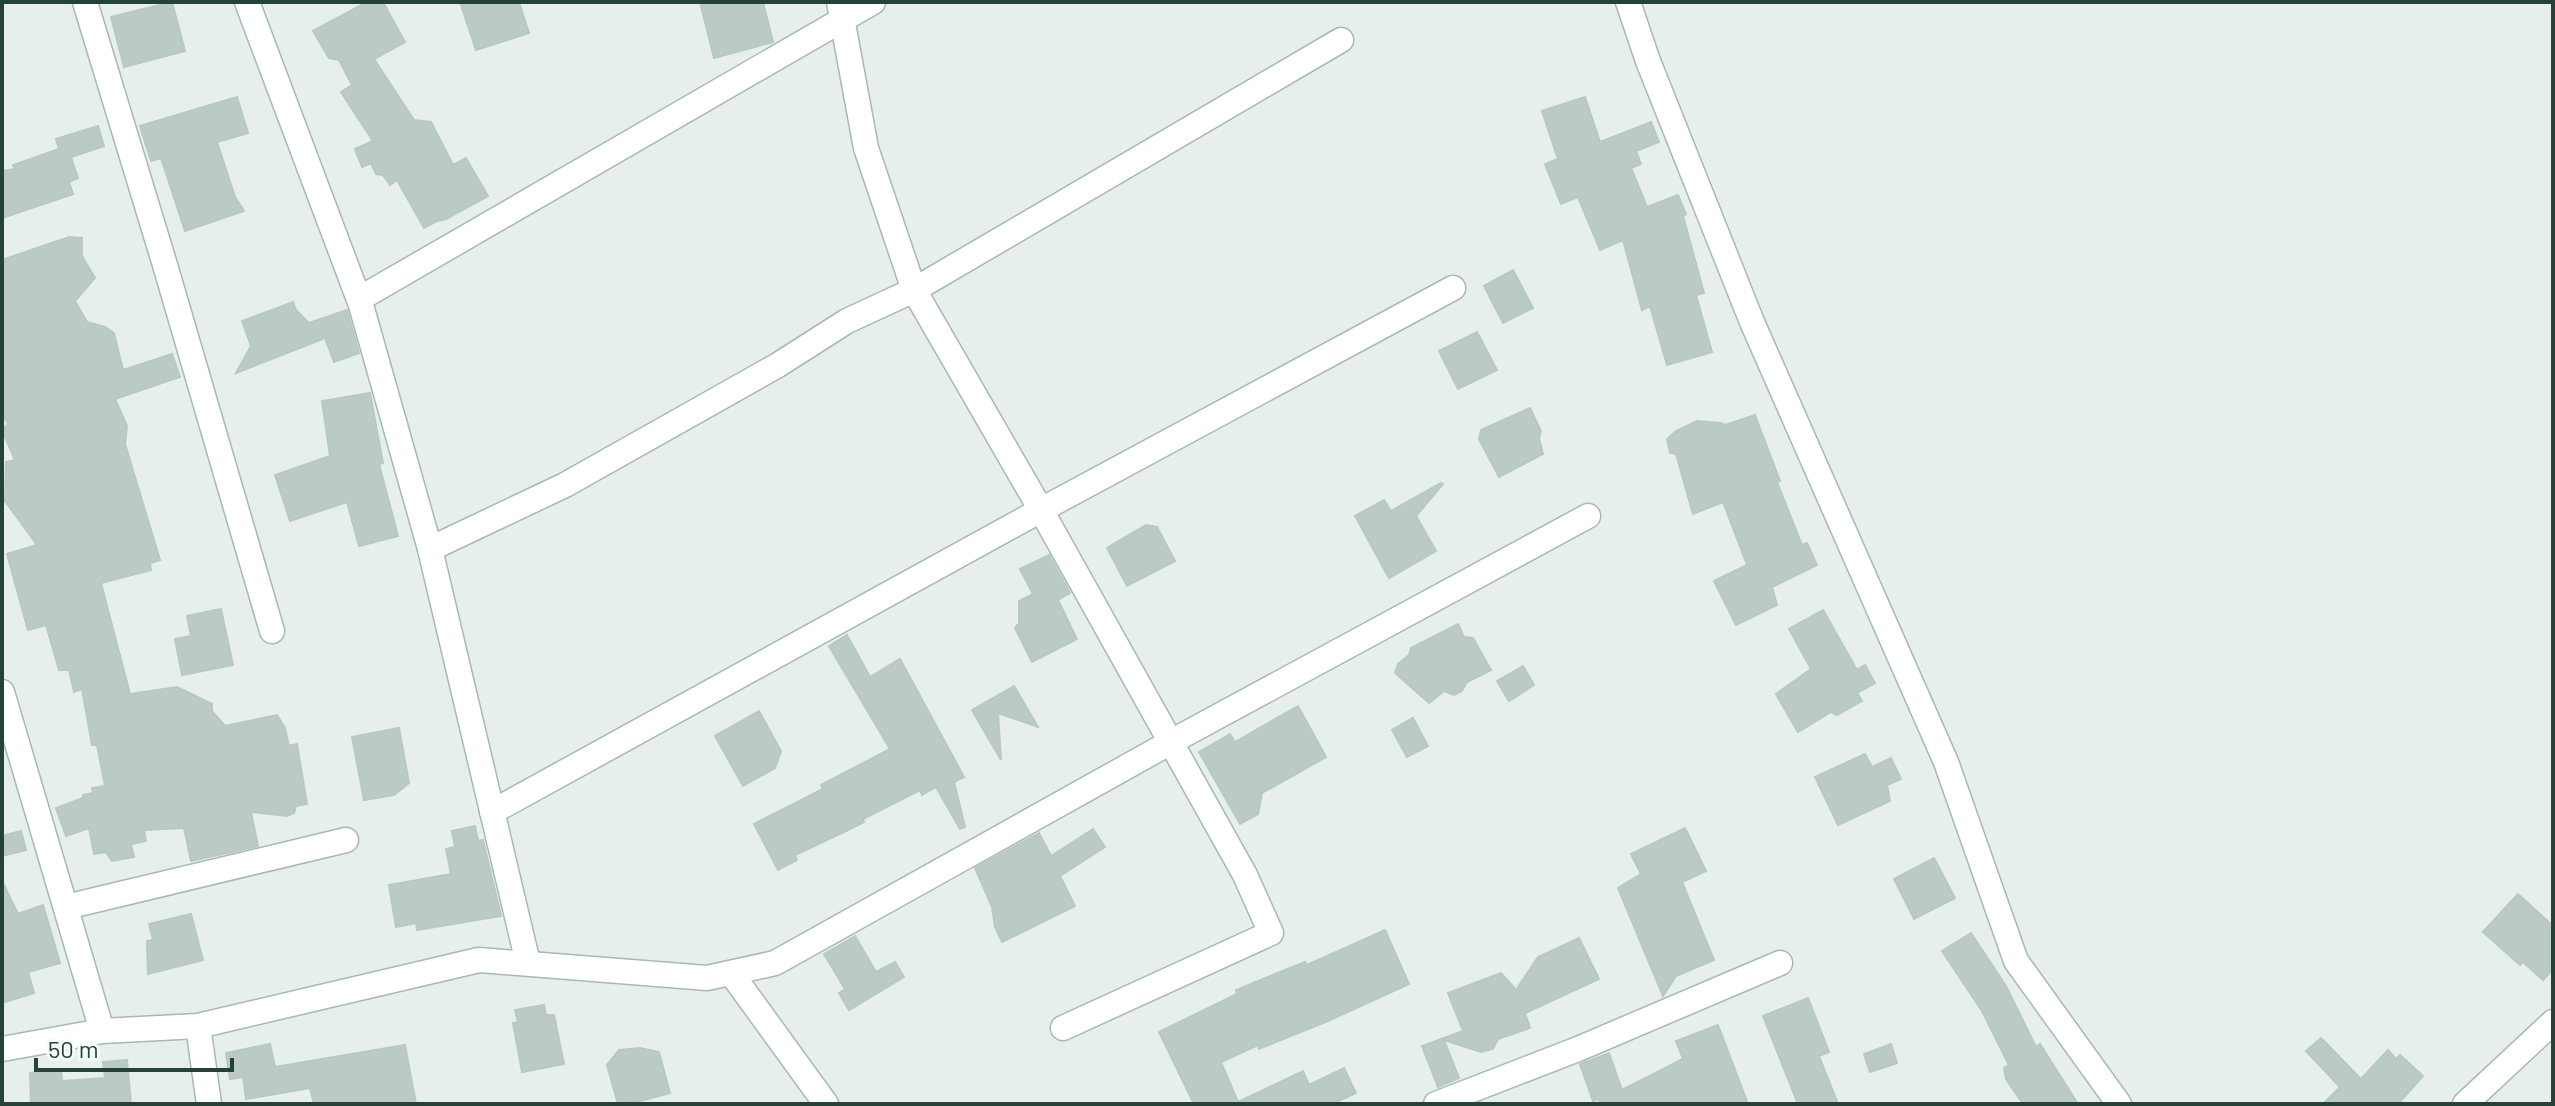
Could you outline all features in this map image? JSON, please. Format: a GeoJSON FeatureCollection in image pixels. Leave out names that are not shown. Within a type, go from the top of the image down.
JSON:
{"type":"FeatureCollection","features":[{"type":"Feature","properties":{"kind":"street"},"geometry":{"type":"LineString","coordinates":[[85,2],[272,631]]}},
{"type":"Feature","properties":{"kind":"street"},"geometry":{"type":"LineString","coordinates":[[247,2],[359,299],[430,549],[528,963]]}},
{"type":"Feature","properties":{"kind":"street"},"geometry":{"type":"LineString","coordinates":[[359,299],[842,10],[873,2]]}},
{"type":"Feature","properties":{"kind":"street"},"geometry":{"type":"LineString","coordinates":[[1628,2],[1648,61],[1752,322],[1946,762],[2016,961],[2119,1104]]}},
{"type":"Feature","properties":{"kind":"street"},"geometry":{"type":"LineString","coordinates":[[842,10],[866,148],[914,290],[1245,875],[1271,933],[1063,1028]]}},
{"type":"Feature","properties":{"kind":"street"},"geometry":{"type":"LineString","coordinates":[[430,549],[565,485],[778,365],[847,321],[914,290],[1341,40]]}},
{"type":"Feature","properties":{"kind":"street"},"geometry":{"type":"LineString","coordinates":[[492,812],[1453,288]]}},
{"type":"Feature","properties":{"kind":"street"},"geometry":{"type":"LineString","coordinates":[[2,1049],[102,1031],[198,1026],[479,960],[707,978],[775,963],[1170,742],[1588,516]]}},
{"type":"Feature","properties":{"kind":"street"},"geometry":{"type":"LineString","coordinates":[[2,692],[102,1031]]}},
{"type":"Feature","properties":{"kind":"street"},"geometry":{"type":"LineString","coordinates":[[66,907],[346,840]]}},
{"type":"Feature","properties":{"kind":"street"},"geometry":{"type":"LineString","coordinates":[[1436,1104],[1578,1049],[1780,963]]}},
{"type":"Feature","properties":{"kind":"street"},"geometry":{"type":"LineString","coordinates":[[731,973],[826,1104]]}},
{"type":"Feature","properties":{"kind":"street"},"geometry":{"type":"LineString","coordinates":[[198,1026],[209,1104]]}},
{"type":"Feature","properties":{"kind":"street"},"geometry":{"type":"LineString","coordinates":[[2465,1104],[2550,1031]]}},
{"type":"Feature","properties":{"kind":"building"},"geometry":{"type":"Polygon","coordinates":[[[172,2],[185,51],[124,67],[111,17],[172,2]]]}},
{"type":"Feature","properties":{"kind":"building"},"geometry":{"type":"Polygon","coordinates":[[[367,2],[383,2],[405,42],[374,59],[414,120],[431,122],[453,165],[466,158],[488,196],[424,228],[397,180],[390,185],[383,175],[376,174],[371,163],[362,167],[355,149],[373,141],[341,92],[352,85],[339,60],[329,58],[313,31],[367,2]]]}},
{"type":"Feature","properties":{"kind":"building"},"geometry":{"type":"Polygon","coordinates":[[[460,2],[519,2],[529,33],[476,50],[460,2]]]}},
{"type":"Feature","properties":{"kind":"building"},"geometry":{"type":"Polygon","coordinates":[[[700,2],[763,2],[773,42],[714,58],[700,2]]]}},
{"type":"Feature","properties":{"kind":"building"},"geometry":{"type":"Polygon","coordinates":[[[237,97],[248,133],[217,142],[235,197],[244,211],[185,231],[161,158],[151,161],[140,126],[237,97]]]}},
{"type":"Feature","properties":{"kind":"building"},"geometry":{"type":"Polygon","coordinates":[[[1585,97],[1600,142],[1651,122],[1659,142],[1636,151],[1641,164],[1631,168],[1647,207],[1678,195],[1686,214],[1683,216],[1704,293],[1696,295],[1712,352],[1667,365],[1650,306],[1642,310],[1623,240],[1600,250],[1578,197],[1561,204],[1545,164],[1558,159],[1542,111],[1585,97]]]}},
{"type":"Feature","properties":{"kind":"building"},"geometry":{"type":"Polygon","coordinates":[[[98,126],[104,146],[71,157],[78,178],[69,182],[73,194],[2,218],[2,171],[15,169],[13,165],[59,149],[56,139],[98,126]]]}},
{"type":"Feature","properties":{"kind":"building"},"geometry":{"type":"Polygon","coordinates":[[[69,237],[82,238],[82,256],[95,278],[75,301],[87,322],[114,333],[123,370],[172,354],[180,377],[115,399],[127,426],[125,444],[160,560],[150,563],[151,570],[101,583],[130,694],[177,687],[212,704],[212,711],[225,726],[277,715],[285,728],[289,746],[297,744],[307,804],[296,806],[294,813],[287,816],[251,812],[258,846],[191,861],[184,828],[144,830],[146,841],[131,844],[134,857],[112,861],[106,852],[94,854],[89,828],[66,836],[56,808],[93,793],[92,788],[105,786],[97,745],[92,745],[82,689],[74,692],[69,670],[59,670],[46,625],[28,630],[7,554],[37,545],[5,501],[6,462],[15,460],[2,430],[8,424],[2,413],[2,260],[69,237]]]}},
{"type":"Feature","properties":{"kind":"building"},"geometry":{"type":"Polygon","coordinates":[[[1513,270],[1533,308],[1503,323],[1484,286],[1513,270]]]}},
{"type":"Feature","properties":{"kind":"building"},"geometry":{"type":"Polygon","coordinates":[[[293,302],[296,310],[309,323],[347,310],[359,353],[334,362],[325,338],[236,373],[251,346],[242,321],[293,302]]]}},
{"type":"Feature","properties":{"kind":"building"},"geometry":{"type":"Polygon","coordinates":[[[1477,332],[1497,370],[1458,389],[1439,351],[1477,332]]]}},
{"type":"Feature","properties":{"kind":"building"},"geometry":{"type":"Polygon","coordinates":[[[370,393],[383,463],[379,464],[398,536],[359,546],[347,502],[290,521],[275,475],[330,456],[322,401],[370,393]]]}},
{"type":"Feature","properties":{"kind":"building"},"geometry":{"type":"Polygon","coordinates":[[[1530,408],[1541,431],[1539,438],[1543,454],[1499,477],[1479,439],[1481,430],[1530,408]]]}},
{"type":"Feature","properties":{"kind":"building"},"geometry":{"type":"Polygon","coordinates":[[[1755,415],[1802,545],[1807,543],[1817,565],[1772,587],[1777,605],[1736,625],[1714,581],[1747,565],[1723,502],[1693,514],[1676,454],[1670,453],[1667,439],[1697,421],[1725,425],[1755,415]]]}},
{"type":"Feature","properties":{"kind":"building"},"geometry":{"type":"Polygon","coordinates":[[[1441,483],[1416,516],[1436,551],[1389,578],[1355,516],[1384,500],[1391,511],[1441,483]]]}},
{"type":"Feature","properties":{"kind":"building"},"geometry":{"type":"Polygon","coordinates":[[[1146,525],[1157,527],[1175,561],[1127,586],[1107,548],[1146,525]]]}},
{"type":"Feature","properties":{"kind":"building"},"geometry":{"type":"Polygon","coordinates":[[[1049,555],[1070,593],[1058,600],[1077,639],[1032,662],[1015,628],[1019,623],[1019,601],[1033,594],[1020,569],[1049,555]]]}},
{"type":"Feature","properties":{"kind":"building"},"geometry":{"type":"Polygon","coordinates":[[[221,609],[233,665],[182,675],[175,639],[191,636],[187,616],[221,609]]]}},
{"type":"Feature","properties":{"kind":"building"},"geometry":{"type":"Polygon","coordinates":[[[1823,610],[1857,670],[1865,665],[1875,683],[1857,693],[1862,701],[1837,715],[1831,712],[1798,732],[1776,694],[1811,669],[1789,629],[1823,610]]]}},
{"type":"Feature","properties":{"kind":"building"},"geometry":{"type":"Polygon","coordinates":[[[1458,624],[1464,637],[1473,638],[1491,670],[1467,682],[1462,691],[1454,695],[1444,691],[1429,703],[1395,673],[1398,664],[1409,655],[1411,648],[1458,624]]]}},
{"type":"Feature","properties":{"kind":"building"},"geometry":{"type":"Polygon","coordinates":[[[847,635],[870,677],[900,659],[964,777],[954,782],[965,827],[960,829],[936,787],[922,795],[920,790],[863,819],[864,822],[795,855],[797,860],[778,870],[754,824],[823,789],[821,785],[890,749],[829,646],[847,635]]]}},
{"type":"Feature","properties":{"kind":"building"},"geometry":{"type":"Polygon","coordinates":[[[1523,666],[1534,685],[1509,701],[1497,681],[1523,666]]]}},
{"type":"Feature","properties":{"kind":"building"},"geometry":{"type":"Polygon","coordinates":[[[1014,686],[1038,727],[998,713],[1001,760],[972,710],[1014,686]]]}},
{"type":"Feature","properties":{"kind":"building"},"geometry":{"type":"Polygon","coordinates":[[[1298,706],[1326,757],[1262,793],[1258,814],[1240,824],[1199,752],[1230,734],[1235,742],[1298,706]]]}},
{"type":"Feature","properties":{"kind":"building"},"geometry":{"type":"Polygon","coordinates":[[[759,711],[781,751],[775,768],[743,786],[715,736],[759,711]]]}},
{"type":"Feature","properties":{"kind":"building"},"geometry":{"type":"Polygon","coordinates":[[[1413,718],[1428,746],[1407,757],[1392,730],[1413,718]]]}},
{"type":"Feature","properties":{"kind":"building"},"geometry":{"type":"Polygon","coordinates":[[[399,728],[409,783],[394,795],[364,800],[352,737],[399,728]]]}},
{"type":"Feature","properties":{"kind":"building"},"geometry":{"type":"Polygon","coordinates":[[[1865,754],[1872,767],[1891,758],[1901,779],[1887,785],[1890,801],[1838,825],[1815,777],[1865,754]]]}},
{"type":"Feature","properties":{"kind":"building"},"geometry":{"type":"Polygon","coordinates":[[[475,826],[478,841],[483,840],[501,916],[417,930],[416,923],[396,927],[389,885],[451,874],[446,849],[455,847],[452,831],[475,826]]]}},
{"type":"Feature","properties":{"kind":"building"},"geometry":{"type":"Polygon","coordinates":[[[1685,828],[1706,871],[1682,882],[1714,960],[1676,976],[1663,996],[1618,888],[1641,874],[1631,854],[1685,828]]]}},
{"type":"Feature","properties":{"kind":"building"},"geometry":{"type":"Polygon","coordinates":[[[1093,829],[1105,847],[1060,876],[1075,906],[1002,942],[995,927],[992,907],[975,868],[1039,833],[1051,856],[1093,829]]]}},
{"type":"Feature","properties":{"kind":"building"},"geometry":{"type":"Polygon","coordinates":[[[21,831],[26,850],[2,856],[2,836],[21,831]]]}},
{"type":"Feature","properties":{"kind":"building"},"geometry":{"type":"Polygon","coordinates":[[[1934,858],[1955,898],[1914,919],[1894,879],[1934,858]]]}},
{"type":"Feature","properties":{"kind":"building"},"geometry":{"type":"Polygon","coordinates":[[[2,881],[18,914],[43,905],[60,963],[28,972],[34,993],[2,1003],[2,881]]]}},
{"type":"Feature","properties":{"kind":"building"},"geometry":{"type":"Polygon","coordinates":[[[2518,894],[2553,926],[2553,969],[2543,980],[2523,962],[2520,965],[2483,932],[2518,894]]]}},
{"type":"Feature","properties":{"kind":"building"},"geometry":{"type":"Polygon","coordinates":[[[191,914],[203,960],[148,974],[147,941],[153,940],[149,924],[191,914]]]}},
{"type":"Feature","properties":{"kind":"building"},"geometry":{"type":"Polygon","coordinates":[[[1385,930],[1409,984],[1328,1021],[1259,1049],[1258,1045],[1221,1062],[1238,1102],[1303,1071],[1309,1085],[1344,1068],[1356,1093],[1332,1104],[1194,1104],[1159,1032],[1237,994],[1236,990],[1305,962],[1307,965],[1385,930]]]}},
{"type":"Feature","properties":{"kind":"building"},"geometry":{"type":"Polygon","coordinates":[[[1971,933],[2006,986],[2036,1047],[2040,1044],[2078,1104],[2023,1104],[2006,1079],[2004,1068],[2009,1065],[1982,1011],[1942,951],[1971,933]]]}},
{"type":"Feature","properties":{"kind":"building"},"geometry":{"type":"Polygon","coordinates":[[[855,936],[876,972],[895,962],[904,977],[849,1010],[839,993],[845,989],[824,954],[855,936]]]}},
{"type":"Feature","properties":{"kind":"building"},"geometry":{"type":"Polygon","coordinates":[[[1579,938],[1599,979],[1525,1013],[1530,1028],[1498,1039],[1493,1049],[1481,1052],[1444,1040],[1459,1078],[1438,1087],[1422,1046],[1463,1031],[1448,993],[1501,973],[1516,990],[1538,957],[1579,938]]]}},
{"type":"Feature","properties":{"kind":"building"},"geometry":{"type":"Polygon","coordinates":[[[1808,998],[1829,1052],[1819,1056],[1838,1104],[1798,1104],[1763,1016],[1808,998]]]}},
{"type":"Feature","properties":{"kind":"building"},"geometry":{"type":"Polygon","coordinates":[[[544,1005],[546,1015],[554,1015],[564,1064],[522,1072],[513,1023],[518,1022],[515,1010],[544,1005]]]}},
{"type":"Feature","properties":{"kind":"building"},"geometry":{"type":"Polygon","coordinates":[[[1718,1025],[1748,1104],[1596,1104],[1600,1102],[1599,1099],[1593,1101],[1580,1064],[1609,1053],[1622,1090],[1683,1059],[1676,1041],[1718,1025]]]}},
{"type":"Feature","properties":{"kind":"building"},"geometry":{"type":"Polygon","coordinates":[[[2321,1038],[2361,1079],[2388,1050],[2396,1059],[2400,1055],[2423,1076],[2398,1104],[2323,1104],[2340,1087],[2306,1051],[2321,1038]]]}},
{"type":"Feature","properties":{"kind":"building"},"geometry":{"type":"Polygon","coordinates":[[[270,1044],[275,1067],[405,1045],[416,1104],[314,1104],[310,1088],[246,1099],[243,1077],[230,1079],[226,1053],[270,1044]]]}},
{"type":"Feature","properties":{"kind":"building"},"geometry":{"type":"Polygon","coordinates":[[[1891,1044],[1897,1063],[1870,1072],[1864,1054],[1891,1044]]]}},
{"type":"Feature","properties":{"kind":"building"},"geometry":{"type":"Polygon","coordinates":[[[640,1048],[659,1052],[670,1093],[618,1104],[607,1065],[619,1050],[640,1048]]]}},
{"type":"Feature","properties":{"kind":"building"},"geometry":{"type":"Polygon","coordinates":[[[127,1060],[131,1104],[31,1104],[30,1073],[61,1070],[62,1081],[105,1078],[103,1062],[127,1060]]]}}]}
